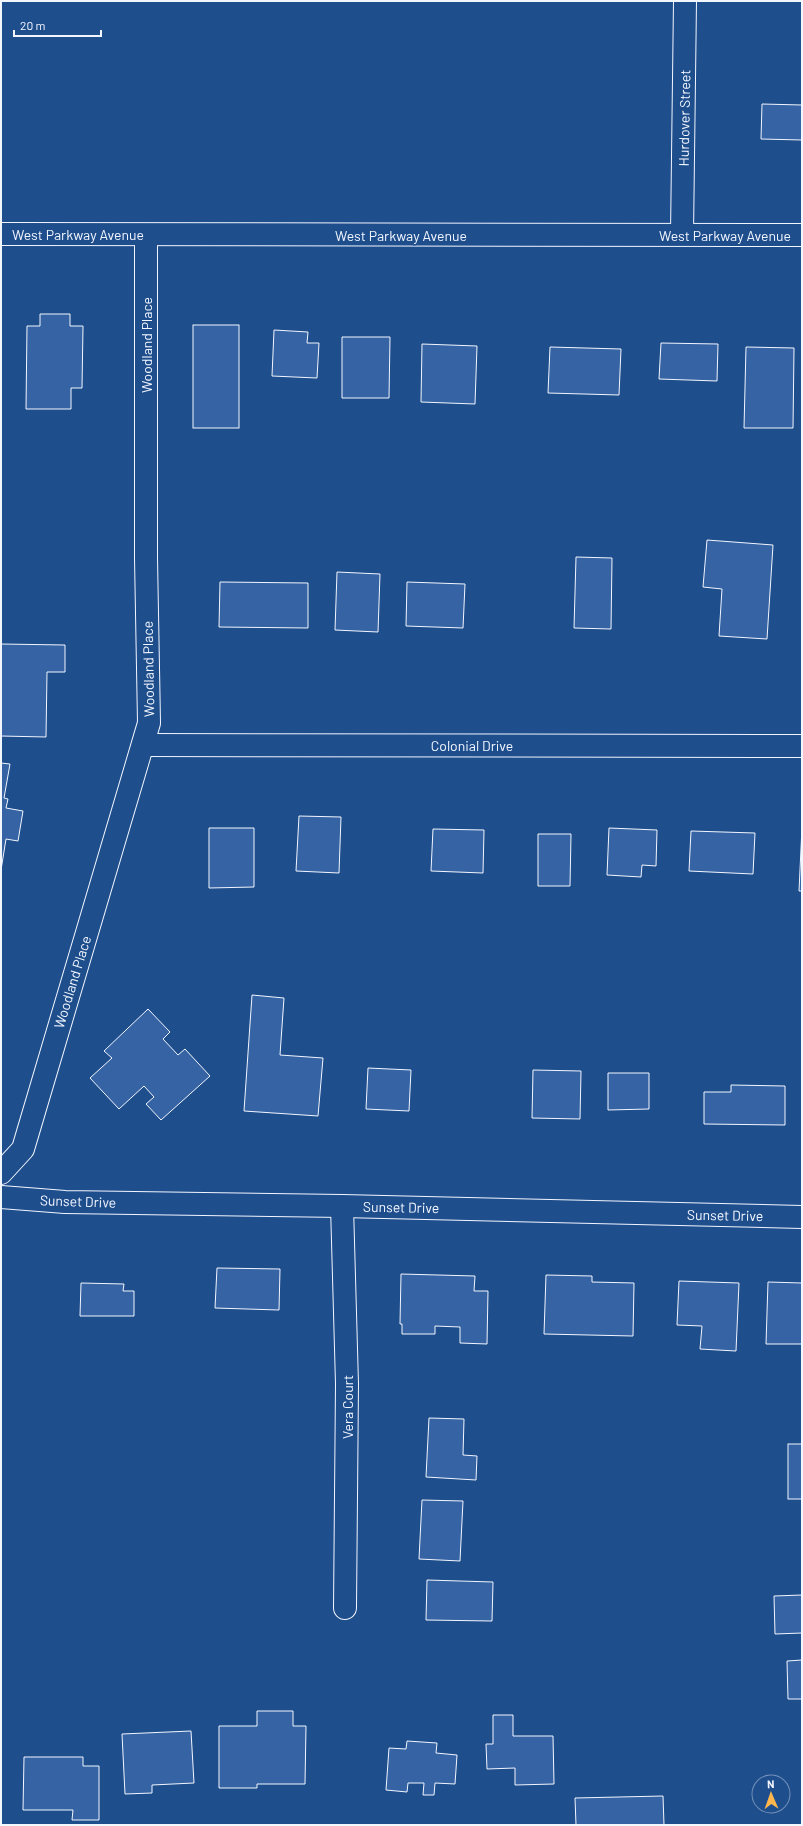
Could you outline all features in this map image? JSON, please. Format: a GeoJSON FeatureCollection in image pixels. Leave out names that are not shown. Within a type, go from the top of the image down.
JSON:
{"type":"FeatureCollection","features":[{"type":"Feature","properties":{"kind":"street","name":"Hurdover Street"},"geometry":{"type":"LineString","coordinates":[[682,234],[685,1]]}},
{"type":"Feature","properties":{"kind":"street","name":"West Parkway Avenue"},"geometry":{"type":"LineString","coordinates":[[1,234],[802,235]]}},
{"type":"Feature","properties":{"kind":"street","name":"Woodland Place"},"geometry":{"type":"LineString","coordinates":[[1,1173],[23,1149],[149,723],[146,558],[146,235]]}},
{"type":"Feature","properties":{"kind":"street","name":"Colonial Drive"},"geometry":{"type":"LineString","coordinates":[[143,745],[802,746]]}},
{"type":"Feature","properties":{"kind":"street","name":"Sunset Drive"},"geometry":{"type":"LineString","coordinates":[[1,1197],[65,1202],[342,1206],[802,1217]]}},
{"type":"Feature","properties":{"kind":"street","name":"Vera Court"},"geometry":{"type":"LineString","coordinates":[[342,1206],[347,1384],[345,1608]]}},
{"type":"Feature","properties":{"kind":"building"},"geometry":{"type":"Polygon","coordinates":[[[762,104],[802,105],[802,140],[761,139],[762,104]]]}},
{"type":"Feature","properties":{"kind":"building"},"geometry":{"type":"Polygon","coordinates":[[[40,314],[70,314],[70,326],[83,326],[82,388],[71,388],[71,409],[26,409],[27,326],[40,326],[40,314]]]}},
{"type":"Feature","properties":{"kind":"building"},"geometry":{"type":"Polygon","coordinates":[[[193,325],[239,325],[239,428],[193,428],[193,325]]]}},
{"type":"Feature","properties":{"kind":"building"},"geometry":{"type":"Polygon","coordinates":[[[274,330],[308,332],[307,343],[319,343],[317,378],[272,376],[274,330]]]}},
{"type":"Feature","properties":{"kind":"building"},"geometry":{"type":"Polygon","coordinates":[[[342,337],[390,337],[389,398],[342,398],[342,337]]]}},
{"type":"Feature","properties":{"kind":"building"},"geometry":{"type":"Polygon","coordinates":[[[661,343],[718,344],[717,381],[659,379],[661,343]]]}},
{"type":"Feature","properties":{"kind":"building"},"geometry":{"type":"Polygon","coordinates":[[[422,344],[477,346],[475,404],[421,402],[422,344]]]}},
{"type":"Feature","properties":{"kind":"building"},"geometry":{"type":"Polygon","coordinates":[[[550,347],[621,349],[619,395],[548,393],[550,347]]]}},
{"type":"Feature","properties":{"kind":"building"},"geometry":{"type":"Polygon","coordinates":[[[746,347],[794,348],[793,428],[744,428],[746,347]]]}},
{"type":"Feature","properties":{"kind":"building"},"geometry":{"type":"Polygon","coordinates":[[[707,540],[773,545],[767,639],[719,636],[722,589],[703,587],[707,540]]]}},
{"type":"Feature","properties":{"kind":"building"},"geometry":{"type":"Polygon","coordinates":[[[576,557],[612,558],[611,629],[574,628],[576,557]]]}},
{"type":"Feature","properties":{"kind":"building"},"geometry":{"type":"Polygon","coordinates":[[[337,572],[380,574],[378,632],[335,630],[337,572]]]}},
{"type":"Feature","properties":{"kind":"building"},"geometry":{"type":"Polygon","coordinates":[[[220,582],[308,583],[308,628],[219,627],[220,582]]]}},
{"type":"Feature","properties":{"kind":"building"},"geometry":{"type":"Polygon","coordinates":[[[407,582],[465,584],[463,628],[406,626],[407,582]]]}},
{"type":"Feature","properties":{"kind":"building"},"geometry":{"type":"Polygon","coordinates":[[[1,644],[65,645],[65,672],[47,672],[46,737],[1,736],[1,644]]]}},
{"type":"Feature","properties":{"kind":"building"},"geometry":{"type":"Polygon","coordinates":[[[1,763],[10,764],[4,798],[8,799],[6,808],[23,811],[18,841],[6,839],[1,870],[1,763]]]}},
{"type":"Feature","properties":{"kind":"building"},"geometry":{"type":"Polygon","coordinates":[[[299,816],[341,817],[339,873],[296,871],[299,816]]]}},
{"type":"Feature","properties":{"kind":"building"},"geometry":{"type":"Polygon","coordinates":[[[802,827],[802,891],[799,891],[802,827]]]}},
{"type":"Feature","properties":{"kind":"building"},"geometry":{"type":"Polygon","coordinates":[[[209,828],[254,828],[254,887],[209,888],[209,828]]]}},
{"type":"Feature","properties":{"kind":"building"},"geometry":{"type":"Polygon","coordinates":[[[609,828],[657,830],[656,866],[642,865],[641,877],[607,875],[609,828]]]}},
{"type":"Feature","properties":{"kind":"building"},"geometry":{"type":"Polygon","coordinates":[[[433,829],[484,830],[483,873],[431,871],[433,829]]]}},
{"type":"Feature","properties":{"kind":"building"},"geometry":{"type":"Polygon","coordinates":[[[691,831],[755,833],[753,874],[689,871],[691,831]]]}},
{"type":"Feature","properties":{"kind":"building"},"geometry":{"type":"Polygon","coordinates":[[[538,834],[571,834],[570,886],[538,886],[538,834]]]}},
{"type":"Feature","properties":{"kind":"building"},"geometry":{"type":"Polygon","coordinates":[[[252,995],[284,998],[280,1055],[323,1058],[318,1116],[244,1111],[252,995]]]}},
{"type":"Feature","properties":{"kind":"building"},"geometry":{"type":"Polygon","coordinates":[[[148,1009],[170,1032],[163,1039],[178,1055],[185,1049],[210,1076],[161,1120],[146,1104],[154,1097],[144,1086],[119,1109],[90,1078],[112,1058],[104,1051],[148,1009]]]}},
{"type":"Feature","properties":{"kind":"building"},"geometry":{"type":"Polygon","coordinates":[[[368,1068],[411,1070],[409,1111],[366,1109],[368,1068]]]}},
{"type":"Feature","properties":{"kind":"building"},"geometry":{"type":"Polygon","coordinates":[[[533,1070],[581,1071],[580,1119],[532,1118],[533,1070]]]}},
{"type":"Feature","properties":{"kind":"building"},"geometry":{"type":"Polygon","coordinates":[[[608,1073],[649,1073],[649,1109],[608,1110],[608,1073]]]}},
{"type":"Feature","properties":{"kind":"building"},"geometry":{"type":"Polygon","coordinates":[[[731,1085],[785,1086],[785,1125],[704,1124],[704,1092],[731,1092],[731,1085]]]}},
{"type":"Feature","properties":{"kind":"building"},"geometry":{"type":"Polygon","coordinates":[[[217,1268],[280,1269],[279,1310],[215,1308],[217,1268]]]}},
{"type":"Feature","properties":{"kind":"building"},"geometry":{"type":"Polygon","coordinates":[[[401,1274],[475,1276],[474,1291],[488,1291],[487,1344],[460,1343],[460,1327],[435,1326],[435,1334],[402,1334],[402,1324],[400,1324],[401,1274]]]}},
{"type":"Feature","properties":{"kind":"building"},"geometry":{"type":"Polygon","coordinates":[[[546,1275],[592,1276],[592,1282],[634,1283],[633,1336],[544,1334],[546,1275]]]}},
{"type":"Feature","properties":{"kind":"building"},"geometry":{"type":"Polygon","coordinates":[[[679,1281],[739,1283],[736,1351],[700,1349],[702,1326],[677,1325],[679,1281]]]}},
{"type":"Feature","properties":{"kind":"building"},"geometry":{"type":"Polygon","coordinates":[[[768,1282],[802,1283],[802,1344],[766,1344],[768,1282]]]}},
{"type":"Feature","properties":{"kind":"building"},"geometry":{"type":"Polygon","coordinates":[[[81,1283],[124,1284],[123,1291],[134,1291],[134,1316],[80,1316],[81,1283]]]}},
{"type":"Feature","properties":{"kind":"building"},"geometry":{"type":"Polygon","coordinates":[[[429,1418],[464,1419],[463,1455],[477,1456],[476,1480],[426,1477],[429,1418]]]}},
{"type":"Feature","properties":{"kind":"building"},"geometry":{"type":"Polygon","coordinates":[[[788,1444],[802,1444],[802,1499],[788,1499],[788,1444]]]}},
{"type":"Feature","properties":{"kind":"building"},"geometry":{"type":"Polygon","coordinates":[[[422,1500],[463,1501],[460,1561],[419,1559],[422,1500]]]}},
{"type":"Feature","properties":{"kind":"building"},"geometry":{"type":"Polygon","coordinates":[[[427,1580],[493,1582],[492,1621],[426,1620],[427,1580]]]}},
{"type":"Feature","properties":{"kind":"building"},"geometry":{"type":"Polygon","coordinates":[[[802,1595],[802,1633],[775,1634],[774,1596],[802,1595]]]}},
{"type":"Feature","properties":{"kind":"building"},"geometry":{"type":"Polygon","coordinates":[[[802,1660],[802,1699],[788,1699],[787,1661],[802,1660]]]}},
{"type":"Feature","properties":{"kind":"building"},"geometry":{"type":"Polygon","coordinates":[[[257,1711],[293,1711],[293,1726],[306,1726],[305,1784],[257,1784],[257,1788],[219,1788],[219,1726],[257,1726],[257,1711]]]}},
{"type":"Feature","properties":{"kind":"building"},"geometry":{"type":"Polygon","coordinates":[[[493,1715],[513,1715],[513,1736],[553,1736],[554,1784],[515,1785],[515,1768],[487,1769],[486,1744],[493,1744],[493,1715]]]}},
{"type":"Feature","properties":{"kind":"building"},"geometry":{"type":"Polygon","coordinates":[[[191,1731],[194,1783],[152,1785],[152,1793],[125,1794],[122,1734],[191,1731]]]}},
{"type":"Feature","properties":{"kind":"building"},"geometry":{"type":"Polygon","coordinates":[[[407,1741],[437,1743],[436,1753],[457,1755],[455,1784],[435,1783],[434,1795],[423,1795],[424,1783],[408,1783],[407,1792],[386,1790],[389,1748],[406,1749],[407,1741]]]}},
{"type":"Feature","properties":{"kind":"building"},"geometry":{"type":"Polygon","coordinates":[[[24,1757],[83,1757],[83,1766],[99,1766],[99,1820],[72,1820],[73,1810],[23,1810],[24,1757]]]}},
{"type":"Feature","properties":{"kind":"building"},"geometry":{"type":"Polygon","coordinates":[[[663,1796],[664,1825],[576,1825],[575,1798],[663,1796]]]}}]}
